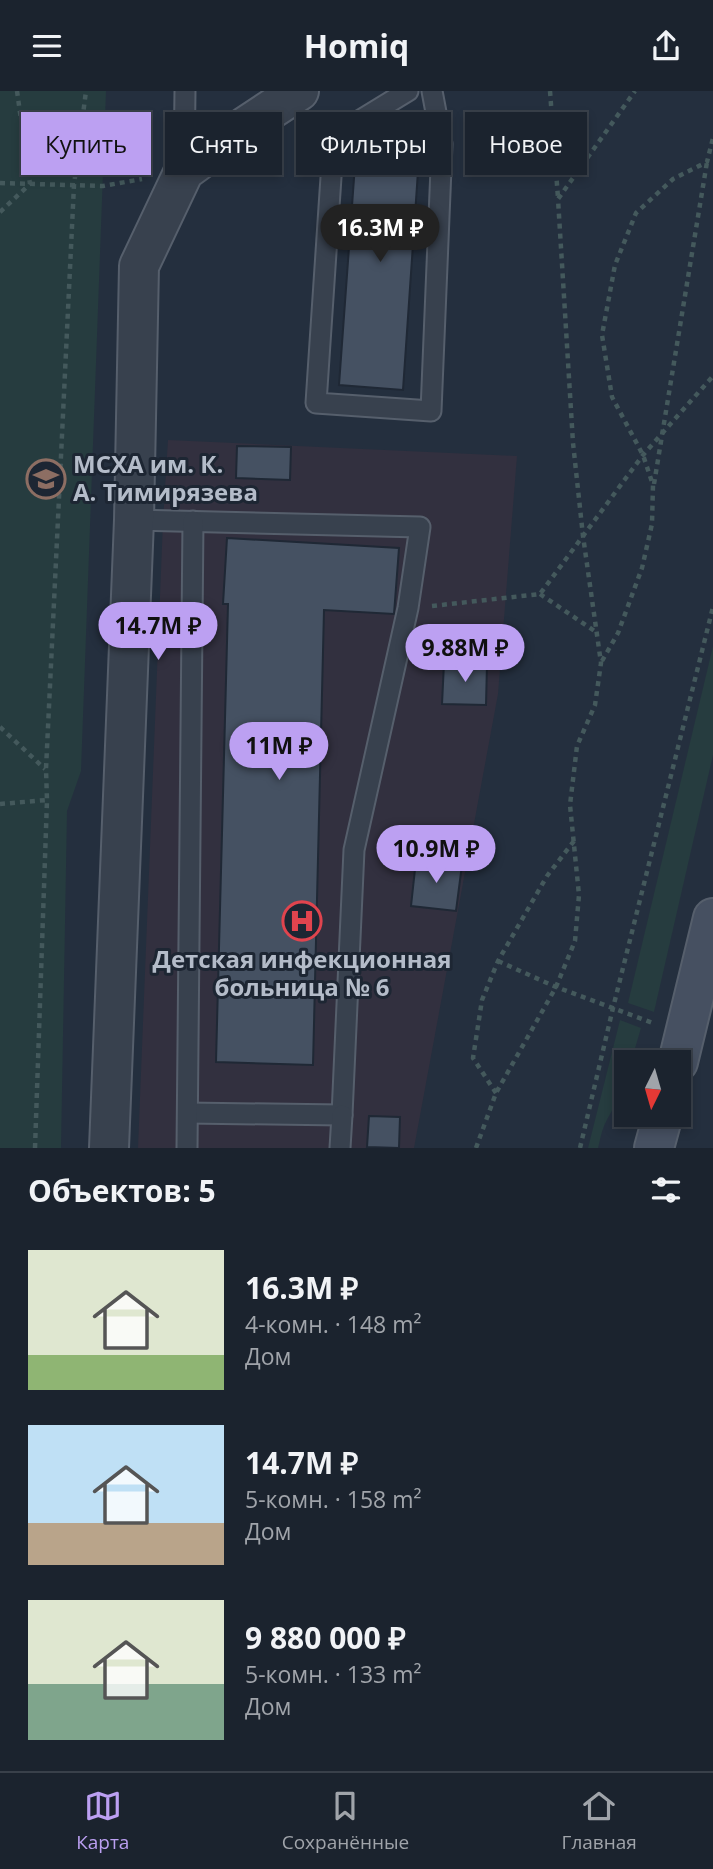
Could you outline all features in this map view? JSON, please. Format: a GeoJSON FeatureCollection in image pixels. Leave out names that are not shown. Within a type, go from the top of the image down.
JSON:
{"type":"FeatureCollection","features":[{"type":"Feature","properties":{"kind":"main road"},"geometry":{"type":"LineString","coordinates":[[681,1050],[713,918]]}},
{"type":"Feature","properties":{"kind":"main road"},"geometry":{"type":"LineString","coordinates":[[654,1148],[660,1127]]}},
{"type":"Feature","properties":{"kind":"street"},"geometry":{"type":"LineString","coordinates":[[267,112],[299,91]]}},
{"type":"Feature","properties":{"kind":"street"},"geometry":{"type":"LineString","coordinates":[[109,1148],[134,520],[139,266],[182,175]]}},
{"type":"Feature","properties":{"kind":"lane"},"geometry":{"type":"LineString","coordinates":[[185,91],[185,112]]}},
{"type":"Feature","properties":{"kind":"lane"},"geometry":{"type":"LineString","coordinates":[[408,91],[349,127],[333,147],[316,403],[431,411],[442,144],[432,91]]}},
{"type":"Feature","properties":{"kind":"lane"},"geometry":{"type":"LineString","coordinates":[[134,520],[420,527],[408,608],[354,850],[340,1148]]}},
{"type":"Feature","properties":{"kind":"lane"},"geometry":{"type":"LineString","coordinates":[[187,1148],[193,521]]}},
{"type":"Feature","properties":{"kind":"lane"},"geometry":{"type":"LineString","coordinates":[[188,1114],[342,1115]]}},
{"type":"Feature","properties":{"kind":"path"},"geometry":{"type":"LineString","coordinates":[[17,91],[30,184]]}},
{"type":"Feature","properties":{"kind":"path"},"geometry":{"type":"LineString","coordinates":[[35,1148],[46,769],[74,185],[86,91]]}},
{"type":"Feature","properties":{"kind":"path"},"geometry":{"type":"LineString","coordinates":[[477,1148],[496,1093],[556,987],[575,941],[579,895],[570,806],[577,746],[595,705],[601,663],[573,443],[551,91]]}},
{"type":"Feature","properties":{"kind":"path"},"geometry":{"type":"LineString","coordinates":[[558,199],[635,91]]}},
{"type":"Feature","properties":{"kind":"path"},"geometry":{"type":"LineString","coordinates":[[601,663],[618,633],[642,569],[652,524],[653,485],[713,138]]}},
{"type":"Feature","properties":{"kind":"path"},"geometry":{"type":"LineString","coordinates":[[653,485],[643,455],[612,397],[602,335],[615,265],[636,213],[673,179],[707,162]]}},
{"type":"Feature","properties":{"kind":"path"},"geometry":{"type":"LineString","coordinates":[[0,183],[103,186],[165,175]]}},
{"type":"Feature","properties":{"kind":"path"},"geometry":{"type":"LineString","coordinates":[[0,212],[30,184]]}},
{"type":"Feature","properties":{"kind":"path"},"geometry":{"type":"LineString","coordinates":[[540,594],[643,455],[713,376]]}},
{"type":"Feature","properties":{"kind":"path"},"geometry":{"type":"LineString","coordinates":[[408,608],[540,594],[596,632]]}},
{"type":"Feature","properties":{"kind":"path"},"geometry":{"type":"LineString","coordinates":[[580,1148],[713,607]]}},
{"type":"Feature","properties":{"kind":"path"},"geometry":{"type":"LineString","coordinates":[[0,727],[46,769]]}},
{"type":"Feature","properties":{"kind":"path"},"geometry":{"type":"LineString","coordinates":[[0,804],[47,800]]}},
{"type":"Feature","properties":{"kind":"path"},"geometry":{"type":"LineString","coordinates":[[496,1093],[473,1058],[482,1000],[498,961],[547,876],[574,841]]}},
{"type":"Feature","properties":{"kind":"path"},"geometry":{"type":"LineString","coordinates":[[498,961],[556,987],[653,1023]]}},
{"type":"Feature","properties":{"kind":"shaded area","name":"Детская инфекционная больница № 6"},"geometry":{"type":"Polygon","coordinates":[[[168,440],[517,456],[498,694],[414,1148],[138,1148],[168,440]]]}},
{"type":"Feature","properties":{"kind":"green space","name":"МСХА им. К. А. Тимирязева"},"geometry":{"type":"Polygon","coordinates":[[[0,91],[106,91],[105,112],[21,112],[21,175],[103,175],[81,771],[67,811],[61,1148],[0,1148],[0,91]]]}},
{"type":"Feature","properties":{"kind":"green space"},"geometry":{"type":"Polygon","coordinates":[[[713,646],[713,755],[654,1012],[628,1003],[713,646]]]}},
{"type":"Feature","properties":{"kind":"green space"},"geometry":{"type":"Polygon","coordinates":[[[620,1020],[641,1028],[635,1050],[614,1050],[614,1107],[604,1126],[598,1148],[588,1148],[620,1020]]]}},
{"type":"Feature","properties":{"kind":"building"},"geometry":{"type":"Polygon","coordinates":[[[354,175],[418,175],[403,390],[339,385],[354,175]]]}},
{"type":"Feature","properties":{"kind":"building"},"geometry":{"type":"Polygon","coordinates":[[[237,446],[291,447],[290,480],[236,478],[237,446]]]}},
{"type":"Feature","properties":{"kind":"building"},"geometry":{"type":"Polygon","coordinates":[[[227,538],[399,548],[394,614],[324,610],[313,1065],[216,1062],[228,604],[223,604],[227,538]]]}},
{"type":"Feature","properties":{"kind":"building"},"geometry":{"type":"Polygon","coordinates":[[[444,663],[487,664],[486,705],[442,704],[444,663]]]}},
{"type":"Feature","properties":{"kind":"building"},"geometry":{"type":"Polygon","coordinates":[[[416,860],[462,865],[456,911],[411,906],[416,860]]]}},
{"type":"Feature","properties":{"kind":"building"},"geometry":{"type":"Polygon","coordinates":[[[369,1116],[400,1117],[399,1148],[367,1147],[369,1116]]]}},
{"type":"Feature","properties":{"kind":"place","name":"МСХА им. К. А. Тимирязева"},"geometry":{"type":"Point","coordinates":[46,479]}},
{"type":"Feature","properties":{"kind":"place","name":"Детская инфекционная больница № 6"},"geometry":{"type":"Point","coordinates":[302,921]}}]}
